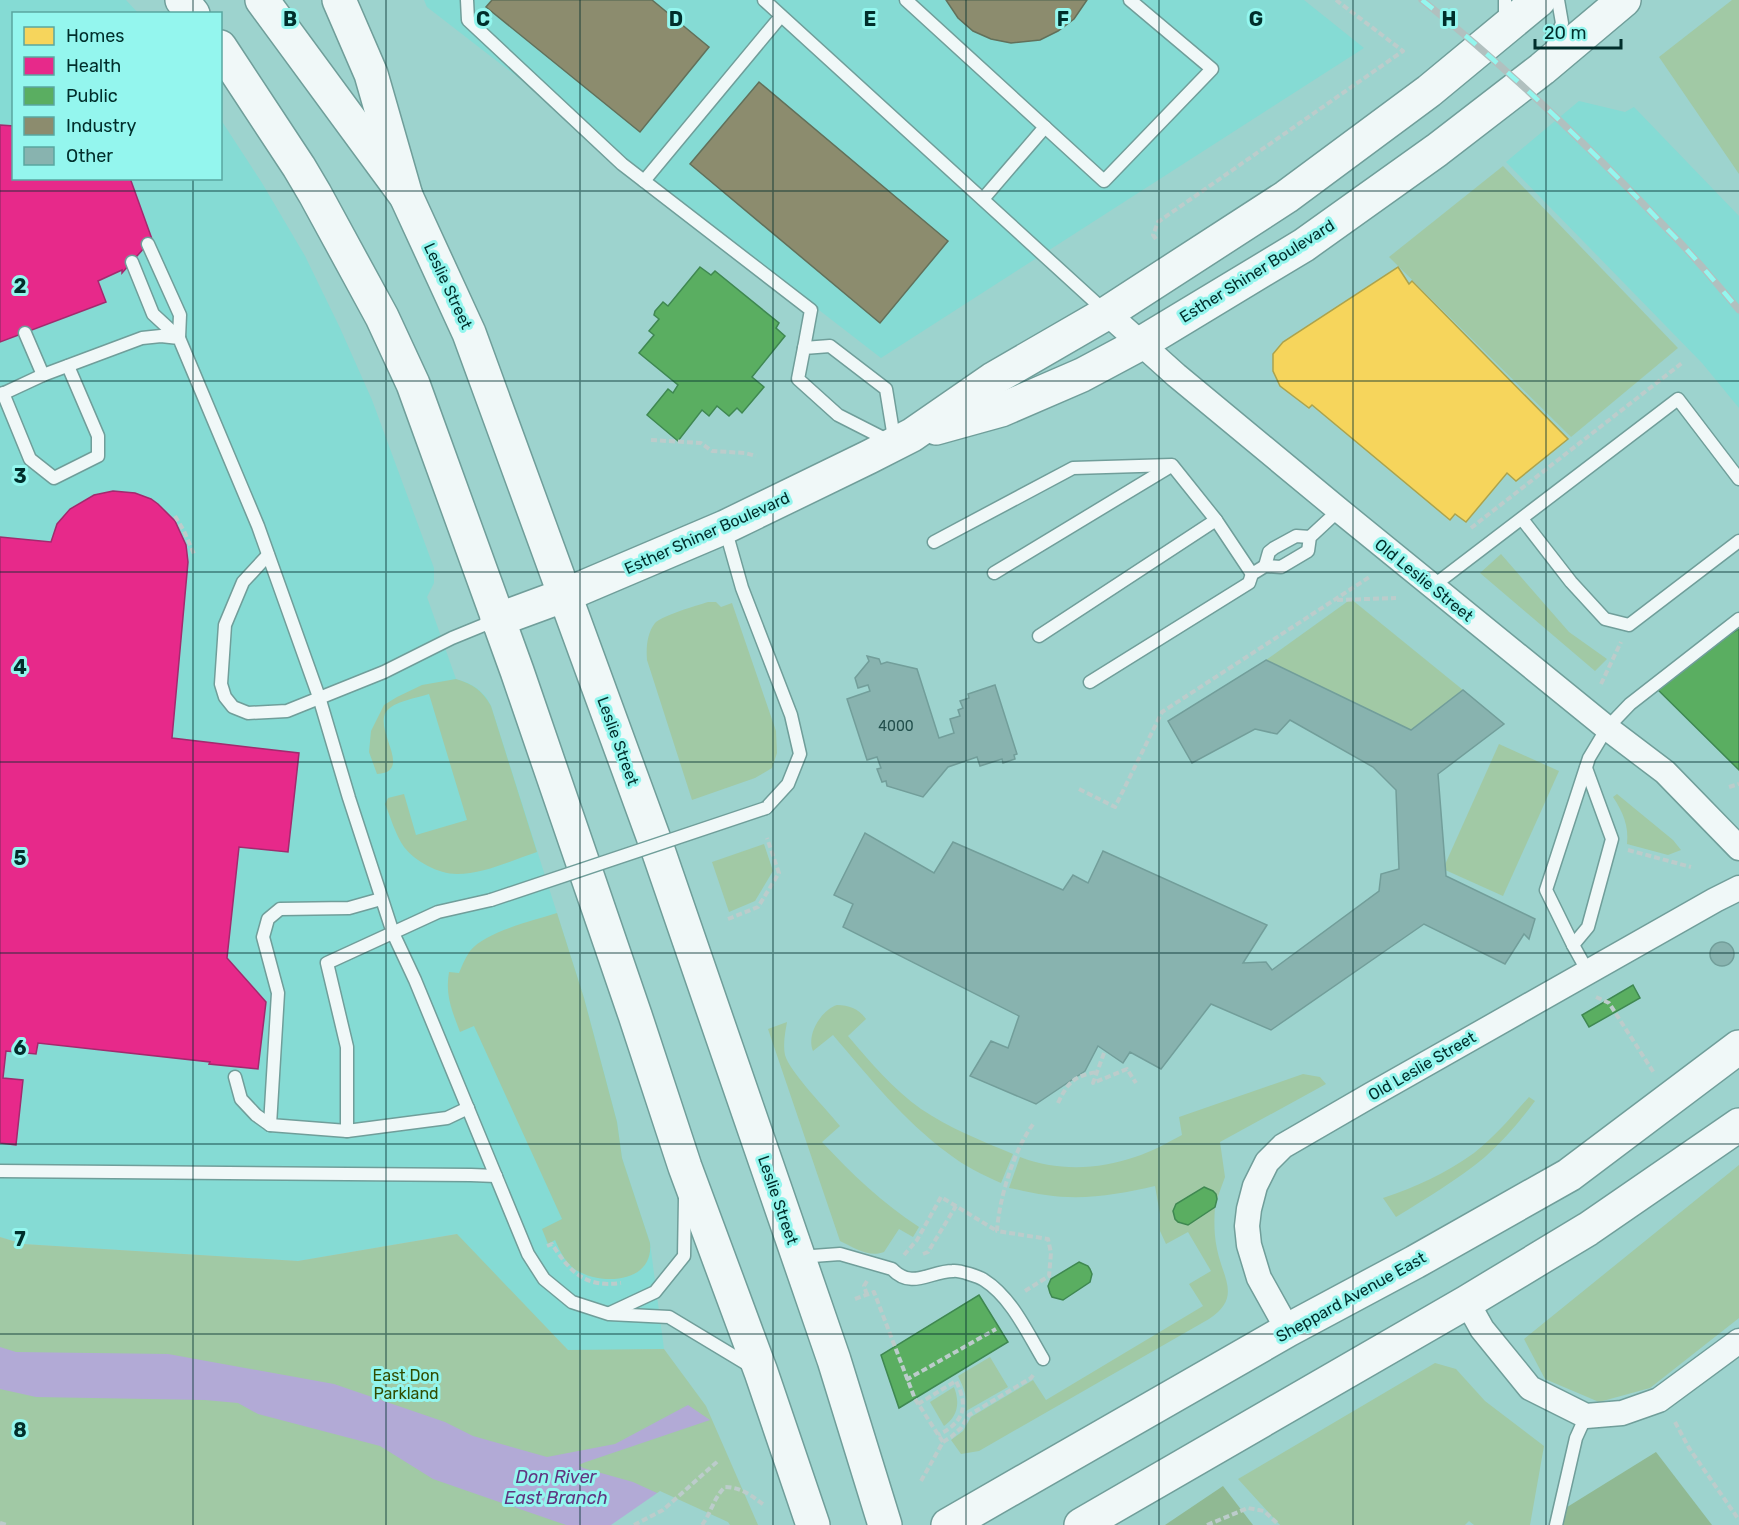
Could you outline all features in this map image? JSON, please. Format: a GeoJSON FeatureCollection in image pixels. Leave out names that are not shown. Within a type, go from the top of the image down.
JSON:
{"type":"FeatureCollection","features":[{"type":"Feature","properties":{"kind":"main road"},"geometry":{"type":"LineString","coordinates":[[182,0],[191,12]]}},
{"type":"Feature","properties":{"kind":"main road","name":"Leslie Street"},"geometry":{"type":"LineString","coordinates":[[262,0],[406,195],[470,333],[658,850],[834,1360],[885,1525]]}},
{"type":"Feature","properties":{"kind":"main road"},"geometry":{"type":"LineString","coordinates":[[339,0],[371,74],[406,195]]}},
{"type":"Feature","properties":{"kind":"main road","name":"Esther Shiner Boulevard"},"geometry":{"type":"LineString","coordinates":[[497,620],[565,595],[725,527],[903,440],[993,379],[1107,313],[1286,197],[1429,91],[1505,14],[1539,0]]}},
{"type":"Feature","properties":{"kind":"main road","name":"Esther Shiner Boulevard"},"geometry":{"type":"LineString","coordinates":[[903,440],[1001,410],[1082,375],[1140,344],[1304,245],[1437,150],[1542,69],[1624,0]]}},
{"type":"Feature","properties":{"kind":"main road"},"geometry":{"type":"LineString","coordinates":[[222,50],[299,167],[382,317],[413,384],[517,671],[686,1167],[761,1372],[813,1525]]}},
{"type":"Feature","properties":{"kind":"main road","name":"Sheppard Avenue East"},"geometry":{"type":"LineString","coordinates":[[948,1525],[1288,1330],[1569,1175],[1739,1047]]}},
{"type":"Feature","properties":{"kind":"main road"},"geometry":{"type":"LineString","coordinates":[[1081,1525],[1467,1302],[1588,1229],[1739,1125]]}},
{"type":"Feature","properties":{"kind":"street","name":"Old Leslie Street"},"geometry":{"type":"LineString","coordinates":[[1107,313],[1140,344],[1339,510],[1607,728],[1665,772],[1739,848]]}},
{"type":"Feature","properties":{"kind":"street","name":"Old Leslie Street"},"geometry":{"type":"LineString","coordinates":[[1288,1330],[1259,1278],[1249,1245],[1247,1226],[1255,1186],[1268,1162],[1283,1146],[1739,888]]}},
{"type":"Feature","properties":{"kind":"street"},"geometry":{"type":"LineString","coordinates":[[1467,1302],[1482,1329],[1530,1388],[1586,1416],[1622,1413],[1659,1400],[1739,1341]]}},
{"type":"Feature","properties":{"kind":"lane"},"geometry":{"type":"LineString","coordinates":[[467,0],[468,20],[622,164],[811,310],[798,379],[838,415],[903,440]]}},
{"type":"Feature","properties":{"kind":"lane"},"geometry":{"type":"LineString","coordinates":[[764,0],[1107,313]]}},
{"type":"Feature","properties":{"kind":"lane"},"geometry":{"type":"LineString","coordinates":[[906,0],[1104,181],[1212,69],[1130,0]]}},
{"type":"Feature","properties":{"kind":"lane"},"geometry":{"type":"LineString","coordinates":[[1542,69],[1562,23],[1558,0]]}},
{"type":"Feature","properties":{"kind":"lane"},"geometry":{"type":"LineString","coordinates":[[644,181],[781,16]]}},
{"type":"Feature","properties":{"kind":"lane"},"geometry":{"type":"LineString","coordinates":[[983,199],[1045,127]]}},
{"type":"Feature","properties":{"kind":"lane"},"geometry":{"type":"LineString","coordinates":[[148,244],[180,315],[179,338]]}},
{"type":"Feature","properties":{"kind":"lane"},"geometry":{"type":"LineString","coordinates":[[132,262],[153,314],[179,338],[249,501],[319,697],[393,933],[415,980],[528,1254],[544,1279],[572,1302],[609,1314],[669,1317],[761,1372]]}},
{"type":"Feature","properties":{"kind":"lane"},"geometry":{"type":"LineString","coordinates":[[25,333],[43,375]]}},
{"type":"Feature","properties":{"kind":"lane"},"geometry":{"type":"LineString","coordinates":[[68,366],[98,435],[98,456],[54,478],[30,459],[2,394],[43,375],[142,338],[161,336],[179,338]]}},
{"type":"Feature","properties":{"kind":"lane"},"geometry":{"type":"LineString","coordinates":[[804,348],[830,345],[886,389],[903,440]]}},
{"type":"Feature","properties":{"kind":"lane"},"geometry":{"type":"LineString","coordinates":[[1433,586],[1678,399],[1739,479]]}},
{"type":"Feature","properties":{"kind":"lane"},"geometry":{"type":"LineString","coordinates":[[1172,465],[1216,520],[1252,574]]}},
{"type":"Feature","properties":{"kind":"lane"},"geometry":{"type":"LineString","coordinates":[[934,542],[1073,468],[1172,465]]}},
{"type":"Feature","properties":{"kind":"lane"},"geometry":{"type":"LineString","coordinates":[[994,573],[1172,465]]}},
{"type":"Feature","properties":{"kind":"lane"},"geometry":{"type":"LineString","coordinates":[[1090,682],[1249,583],[1252,574],[1265,566],[1281,567],[1308,551],[1310,537],[1339,510]]}},
{"type":"Feature","properties":{"kind":"lane"},"geometry":{"type":"LineString","coordinates":[[1522,519],[1571,582],[1605,619],[1629,625],[1739,541]]}},
{"type":"Feature","properties":{"kind":"lane"},"geometry":{"type":"LineString","coordinates":[[1039,636],[1216,520]]}},
{"type":"Feature","properties":{"kind":"lane"},"geometry":{"type":"LineString","coordinates":[[347,1131],[347,1047],[327,963],[438,912],[491,900],[766,808],[788,784],[800,754],[791,715],[742,588],[725,527]]}},
{"type":"Feature","properties":{"kind":"lane"},"geometry":{"type":"LineString","coordinates":[[1265,566],[1269,552],[1274,548],[1296,536],[1310,537]]}},
{"type":"Feature","properties":{"kind":"lane"},"geometry":{"type":"LineString","coordinates":[[268,555],[243,582],[225,625],[221,684],[225,697],[233,707],[248,712],[287,711],[384,672],[452,638],[497,620]]}},
{"type":"Feature","properties":{"kind":"lane"},"geometry":{"type":"LineString","coordinates":[[1588,972],[1546,890],[1589,758],[1607,728],[1629,704],[1739,619]]}},
{"type":"Feature","properties":{"kind":"lane"},"geometry":{"type":"LineString","coordinates":[[1573,945],[1588,927],[1612,839],[1586,768]]}},
{"type":"Feature","properties":{"kind":"lane"},"geometry":{"type":"LineString","coordinates":[[270,1125],[278,993],[263,937],[268,919],[280,909],[349,908],[381,899]]}},
{"type":"Feature","properties":{"kind":"lane"},"geometry":{"type":"LineString","coordinates":[[235,1077],[241,1099],[256,1115],[270,1125],[347,1131],[447,1118],[468,1108]]}},
{"type":"Feature","properties":{"kind":"lane"},"geometry":{"type":"LineString","coordinates":[[609,1314],[655,1292],[684,1256],[686,1167]]}},
{"type":"Feature","properties":{"kind":"lane"},"geometry":{"type":"LineString","coordinates":[[0,1171],[496,1176]]}},
{"type":"Feature","properties":{"kind":"lane"},"geometry":{"type":"LineString","coordinates":[[798,1257],[840,1254],[892,1269],[898,1275],[913,1280],[954,1270],[984,1279],[1009,1302],[1043,1359]]}},
{"type":"Feature","properties":{"kind":"lane"},"geometry":{"type":"LineString","coordinates":[[1556,1525],[1576,1438],[1586,1416]]}},
{"type":"Feature","properties":{"kind":"path"},"geometry":{"type":"LineString","coordinates":[[1156,239],[1153,235],[1158,222],[1403,51],[1336,0]]}},
{"type":"Feature","properties":{"kind":"path"},"geometry":{"type":"LineString","coordinates":[[1470,529],[1682,363]]}},
{"type":"Feature","properties":{"kind":"path"},"geometry":{"type":"LineString","coordinates":[[651,440],[701,442],[712,451],[756,456]]}},
{"type":"Feature","properties":{"kind":"path"},"geometry":{"type":"LineString","coordinates":[[175,516],[194,554]]}},
{"type":"Feature","properties":{"kind":"path"},"geometry":{"type":"LineString","coordinates":[[1079,789],[1115,807],[1162,712],[1371,576]]}},
{"type":"Feature","properties":{"kind":"path"},"geometry":{"type":"LineString","coordinates":[[1336,600],[1396,598]]}},
{"type":"Feature","properties":{"kind":"path"},"geometry":{"type":"LineString","coordinates":[[1601,684],[1629,625]]}},
{"type":"Feature","properties":{"kind":"path"},"geometry":{"type":"LineString","coordinates":[[1729,787],[1739,784]]}},
{"type":"Feature","properties":{"kind":"path"},"geometry":{"type":"LineString","coordinates":[[728,919],[758,907],[779,873],[767,838]]}},
{"type":"Feature","properties":{"kind":"path"},"geometry":{"type":"LineString","coordinates":[[1622,849],[1690,867]]}},
{"type":"Feature","properties":{"kind":"path"},"geometry":{"type":"LineString","coordinates":[[1609,1003],[1654,1073]]}},
{"type":"Feature","properties":{"kind":"path"},"geometry":{"type":"LineString","coordinates":[[1104,1053],[1093,1083],[1127,1069],[1136,1083]]}},
{"type":"Feature","properties":{"kind":"path"},"geometry":{"type":"LineString","coordinates":[[1058,1103],[1065,1088],[1081,1075],[1097,1072]]}},
{"type":"Feature","properties":{"kind":"path"},"geometry":{"type":"LineString","coordinates":[[997,1231],[998,1211],[1005,1186],[1025,1135],[1034,1124]]}},
{"type":"Feature","properties":{"kind":"path"},"geometry":{"type":"LineString","coordinates":[[892,1269],[917,1240],[941,1197],[997,1231],[1048,1239],[1051,1253],[1049,1276],[1009,1302]]}},
{"type":"Feature","properties":{"kind":"path"},"geometry":{"type":"LineString","coordinates":[[892,1269],[928,1252],[956,1206]]}},
{"type":"Feature","properties":{"kind":"path"},"geometry":{"type":"LineString","coordinates":[[528,1254],[552,1244],[564,1263],[576,1274],[591,1282],[606,1286],[629,1280]]}},
{"type":"Feature","properties":{"kind":"path"},"geometry":{"type":"LineString","coordinates":[[867,1295],[864,1286],[874,1264]]}},
{"type":"Feature","properties":{"kind":"path"},"geometry":{"type":"LineString","coordinates":[[855,1299],[874,1292],[906,1380],[942,1442]]}},
{"type":"Feature","properties":{"kind":"path"},"geometry":{"type":"LineString","coordinates":[[906,1380],[996,1329]]}},
{"type":"Feature","properties":{"kind":"path"},"geometry":{"type":"LineString","coordinates":[[921,1481],[942,1442],[961,1428],[969,1415],[1031,1378],[1043,1359]]}},
{"type":"Feature","properties":{"kind":"path"},"geometry":{"type":"LineString","coordinates":[[918,1404],[956,1381],[961,1392],[962,1414],[957,1423],[938,1435]]}},
{"type":"Feature","properties":{"kind":"path"},"geometry":{"type":"LineString","coordinates":[[1675,1422],[1689,1448],[1739,1520]]}},
{"type":"Feature","properties":{"kind":"path"},"geometry":{"type":"LineString","coordinates":[[634,1525],[663,1510],[718,1461]]}},
{"type":"Feature","properties":{"kind":"path"},"geometry":{"type":"LineString","coordinates":[[702,1525],[719,1493],[725,1487],[734,1487],[748,1493],[764,1505]]}},
{"type":"Feature","properties":{"kind":"path"},"geometry":{"type":"LineString","coordinates":[[1207,1525],[1248,1508],[1264,1511],[1279,1525]]}},
{"type":"Feature","properties":{"kind":"path"},"geometry":{"type":"LineString","coordinates":[[0,1522],[7,1525]]}},
{"type":"Feature","properties":{"kind":"shaded area"},"geometry":{"type":"Polygon","coordinates":[[[0,0],[126,0],[137,12],[12,12],[12,180],[222,180],[222,122],[305,256],[372,400],[434,568],[434,583],[427,597],[456,679],[478,689],[491,706],[584,998],[617,1122],[622,1158],[650,1243],[664,1349],[569,1351],[456,1234],[298,1261],[23,1244],[0,1237],[0,0]]]}},
{"type":"Feature","properties":{"kind":"shaded area"},"geometry":{"type":"Polygon","coordinates":[[[424,0],[1304,0],[1364,48],[881,358],[427,7],[424,0]]]}},
{"type":"Feature","properties":{"kind":"shaded area"},"geometry":{"type":"Polygon","coordinates":[[[1579,101],[1625,112],[1634,107],[1739,216],[1739,408],[1702,363],[1506,162],[1579,101]]]}},
{"type":"Feature","properties":{"kind":"green space"},"geometry":{"type":"Polygon","coordinates":[[[1732,0],[1739,0],[1739,174],[1659,57],[1732,0]]]}},
{"type":"Feature","properties":{"kind":"green space"},"geometry":{"type":"Polygon","coordinates":[[[1503,166],[1678,348],[1571,437],[1389,257],[1503,166]]]}},
{"type":"Feature","properties":{"kind":"green space"},"geometry":{"type":"Polygon","coordinates":[[[1501,554],[1569,632],[1607,659],[1595,671],[1480,573],[1501,554]]]}},
{"type":"Feature","properties":{"kind":"green space"},"geometry":{"type":"Polygon","coordinates":[[[1351,599],[1463,690],[1411,730],[1266,660],[1351,599]]]}},
{"type":"Feature","properties":{"kind":"green space"},"geometry":{"type":"Polygon","coordinates":[[[708,602],[716,602],[721,607],[732,603],[776,731],[777,753],[772,768],[755,778],[692,800],[647,660],[647,646],[650,631],[659,620],[708,602]]]}},
{"type":"Feature","properties":{"kind":"green space"},"geometry":{"type":"Polygon","coordinates":[[[456,679],[477,689],[491,706],[537,852],[488,869],[457,874],[435,869],[421,862],[409,852],[398,837],[385,804],[388,798],[404,794],[416,835],[467,820],[429,694],[400,703],[386,712],[385,729],[393,759],[388,772],[377,774],[369,752],[371,731],[384,705],[422,685],[456,679]]]}},
{"type":"Feature","properties":{"kind":"green space"},"geometry":{"type":"Polygon","coordinates":[[[1499,744],[1559,771],[1503,896],[1443,869],[1499,744]]]}},
{"type":"Feature","properties":{"kind":"green space"},"geometry":{"type":"Polygon","coordinates":[[[1617,794],[1673,840],[1681,850],[1668,855],[1627,844],[1624,819],[1613,797],[1617,794]]]}},
{"type":"Feature","properties":{"kind":"green space"},"geometry":{"type":"Polygon","coordinates":[[[764,844],[773,871],[755,901],[729,912],[712,862],[764,844]]]}},
{"type":"Feature","properties":{"kind":"green space"},"geometry":{"type":"Polygon","coordinates":[[[557,913],[584,998],[617,1122],[622,1158],[650,1243],[649,1256],[644,1266],[624,1278],[599,1278],[587,1275],[569,1264],[555,1240],[548,1244],[542,1229],[562,1219],[474,1026],[460,1032],[449,996],[449,972],[459,973],[468,954],[477,944],[498,932],[557,913]]]}},
{"type":"Feature","properties":{"kind":"green space"},"geometry":{"type":"Polygon","coordinates":[[[837,1005],[853,1008],[866,1019],[848,1036],[901,1093],[921,1109],[954,1128],[1013,1154],[1001,1183],[961,1162],[917,1127],[888,1098],[833,1035],[813,1051],[811,1045],[816,1024],[826,1012],[837,1005]]]}},
{"type":"Feature","properties":{"kind":"green space"},"geometry":{"type":"Polygon","coordinates":[[[787,1022],[784,1047],[788,1062],[801,1081],[840,1126],[822,1142],[868,1188],[919,1227],[913,1237],[899,1229],[884,1252],[867,1253],[840,1241],[768,1029],[787,1022]]]}},
{"type":"Feature","properties":{"kind":"green space"},"geometry":{"type":"Polygon","coordinates":[[[1303,1074],[1320,1077],[1326,1084],[1220,1142],[1225,1177],[1217,1199],[1213,1191],[1204,1187],[1176,1204],[1174,1208],[1175,1219],[1181,1224],[1188,1224],[1215,1207],[1216,1244],[1228,1287],[1225,1303],[1219,1311],[1209,1319],[979,1451],[961,1454],[951,1440],[963,1431],[971,1417],[1033,1380],[1046,1400],[1203,1306],[1189,1284],[1211,1271],[1188,1232],[1166,1244],[1160,1231],[1160,1214],[1155,1186],[1088,1197],[1060,1197],[1009,1188],[1020,1157],[1062,1167],[1092,1166],[1121,1161],[1147,1153],[1182,1135],[1179,1117],[1303,1074]]]}},
{"type":"Feature","properties":{"kind":"green space"},"geometry":{"type":"Polygon","coordinates":[[[1529,1097],[1535,1101],[1512,1130],[1485,1157],[1453,1181],[1396,1217],[1383,1198],[1430,1179],[1474,1153],[1529,1097]]]}},
{"type":"Feature","properties":{"kind":"green space"},"geometry":{"type":"Polygon","coordinates":[[[1739,1165],[1739,1318],[1650,1388],[1599,1402],[1545,1379],[1524,1339],[1739,1165]]]}},
{"type":"Feature","properties":{"kind":"green space","name":"East Don Parkland"},"geometry":{"type":"Polygon","coordinates":[[[457,1234],[568,1350],[664,1349],[706,1406],[758,1525],[0,1525],[0,1237],[23,1244],[298,1261],[457,1234]]]}},
{"type":"Feature","properties":{"kind":"green space"},"geometry":{"type":"Polygon","coordinates":[[[990,1357],[1008,1387],[966,1411],[965,1393],[958,1376],[990,1357]]]}},
{"type":"Feature","properties":{"kind":"green space"},"geometry":{"type":"Polygon","coordinates":[[[1435,1363],[1456,1369],[1485,1401],[1544,1446],[1530,1525],[1474,1525],[1469,1521],[1465,1525],[1280,1525],[1238,1479],[1435,1363]]]}},
{"type":"Feature","properties":{"kind":"green space"},"geometry":{"type":"Polygon","coordinates":[[[954,1387],[957,1398],[955,1413],[944,1426],[930,1402],[954,1387]]]}},
{"type":"Feature","properties":{"kind":"green space"},"geometry":{"type":"Polygon","coordinates":[[[1656,1452],[1712,1525],[1559,1525],[1564,1509],[1656,1452]]]}},
{"type":"Feature","properties":{"kind":"green space"},"geometry":{"type":"Polygon","coordinates":[[[1223,1486],[1253,1525],[1165,1525],[1223,1486]]]}},
{"type":"Feature","properties":{"kind":"water","name":"Don River East Branch"},"geometry":{"type":"Polygon","coordinates":[[[0,1347],[16,1352],[168,1354],[334,1384],[445,1422],[473,1436],[547,1457],[615,1444],[688,1405],[710,1420],[579,1465],[633,1482],[727,1525],[566,1525],[433,1479],[380,1446],[258,1414],[238,1403],[205,1400],[36,1397],[0,1389],[0,1347]]]}},
{"type":"Feature","properties":{"kind":"pier"},"geometry":{"type":"Polygon","coordinates":[[[660,1491],[728,1522],[730,1525],[611,1525],[660,1491]]]}},
{"type":"Feature","properties":{"kind":"building: Homes"},"geometry":{"type":"Polygon","coordinates":[[[1398,267],[1409,284],[1412,281],[1568,439],[1516,481],[1507,473],[1466,522],[1455,514],[1450,520],[1312,405],[1309,408],[1280,386],[1273,371],[1273,354],[1283,342],[1398,267]]]}},
{"type":"Feature","properties":{"kind":"building: Health"},"geometry":{"type":"Polygon","coordinates":[[[0,125],[12,126],[12,180],[131,180],[152,239],[122,273],[122,270],[98,281],[106,302],[0,342],[0,125]]]}},
{"type":"Feature","properties":{"kind":"building: Health"},"geometry":{"type":"Polygon","coordinates":[[[113,491],[135,493],[158,504],[175,521],[186,545],[188,562],[172,738],[299,753],[288,852],[239,847],[227,958],[266,1002],[258,1069],[38,1043],[36,1054],[6,1051],[3,1078],[23,1080],[16,1145],[0,1143],[0,537],[51,542],[57,524],[70,509],[94,495],[113,491]]]}},
{"type":"Feature","properties":{"kind":"building: Public"},"geometry":{"type":"Polygon","coordinates":[[[700,267],[711,275],[715,271],[779,323],[776,328],[785,336],[752,377],[764,387],[742,413],[737,408],[729,416],[717,406],[709,416],[702,410],[678,441],[647,415],[668,389],[673,393],[678,385],[639,353],[654,335],[649,331],[659,319],[654,315],[655,311],[663,302],[668,306],[700,267]]]}},
{"type":"Feature","properties":{"kind":"building: Public"},"geometry":{"type":"Polygon","coordinates":[[[1739,629],[1739,770],[1650,682],[1739,629]]]}},
{"type":"Feature","properties":{"kind":"building: Public"},"geometry":{"type":"Polygon","coordinates":[[[1633,985],[1640,998],[1589,1027],[1582,1015],[1633,985]]]}},
{"type":"Feature","properties":{"kind":"building: Public"},"geometry":{"type":"Polygon","coordinates":[[[1204,1187],[1216,1194],[1215,1207],[1188,1225],[1178,1222],[1173,1211],[1176,1204],[1204,1187]]]}},
{"type":"Feature","properties":{"kind":"building: Public"},"geometry":{"type":"Polygon","coordinates":[[[1079,1262],[1090,1269],[1092,1274],[1090,1282],[1063,1300],[1052,1297],[1048,1286],[1051,1279],[1079,1262]]]}},
{"type":"Feature","properties":{"kind":"building: Public"},"geometry":{"type":"Polygon","coordinates":[[[979,1295],[1008,1342],[899,1408],[881,1355],[979,1295]]]}},
{"type":"Feature","properties":{"kind":"building: Industry"},"geometry":{"type":"Polygon","coordinates":[[[492,0],[652,0],[709,47],[640,132],[486,7],[492,0]]]}},
{"type":"Feature","properties":{"kind":"building: Industry"},"geometry":{"type":"Polygon","coordinates":[[[946,0],[1087,0],[1074,19],[1058,31],[1040,40],[1011,43],[991,39],[973,31],[958,18],[946,0]]]}},
{"type":"Feature","properties":{"kind":"building: Industry"},"geometry":{"type":"Polygon","coordinates":[[[759,82],[948,241],[880,323],[690,164],[759,82]]]}},
{"type":"Feature","properties":{"kind":"building: Other"},"geometry":{"type":"Polygon","coordinates":[[[867,656],[879,659],[881,664],[887,662],[917,669],[939,738],[954,733],[950,719],[960,716],[958,710],[963,708],[960,701],[969,698],[968,694],[995,685],[1017,754],[1014,755],[1015,759],[1003,763],[1002,759],[980,766],[977,757],[948,767],[923,797],[887,786],[886,781],[882,782],[877,769],[881,768],[877,757],[867,760],[847,699],[870,691],[868,685],[858,688],[855,678],[869,661],[867,656]]]}},
{"type":"Feature","properties":{"kind":"building: Other"},"geometry":{"type":"Polygon","coordinates":[[[1266,660],[1411,730],[1463,690],[1504,724],[1438,774],[1446,876],[1535,919],[1529,939],[1524,934],[1505,964],[1424,924],[1271,1030],[1211,1004],[1161,1069],[1130,1052],[1123,1063],[1098,1046],[1085,1071],[1036,1104],[970,1076],[991,1041],[1008,1048],[1019,1016],[843,927],[853,904],[834,895],[865,833],[934,873],[953,842],[1063,890],[1073,875],[1088,883],[1103,851],[1267,925],[1243,963],[1266,962],[1272,970],[1379,891],[1381,874],[1399,869],[1396,790],[1373,767],[1290,720],[1277,734],[1255,729],[1192,763],[1168,721],[1266,660]]]}},
{"type":"Feature","properties":{"kind":"building: Other"},"geometry":{"type":"Polygon","coordinates":[[[1722,942],[1730,946],[1734,954],[1730,962],[1722,966],[1714,962],[1710,954],[1714,946],[1722,942]]]}},
{"type":"Feature","properties":{"kind":"railway"},"geometry":{"type":"LineString","coordinates":[[1422,0],[1519,82],[1580,140],[1678,240],[1739,310]]}}]}
